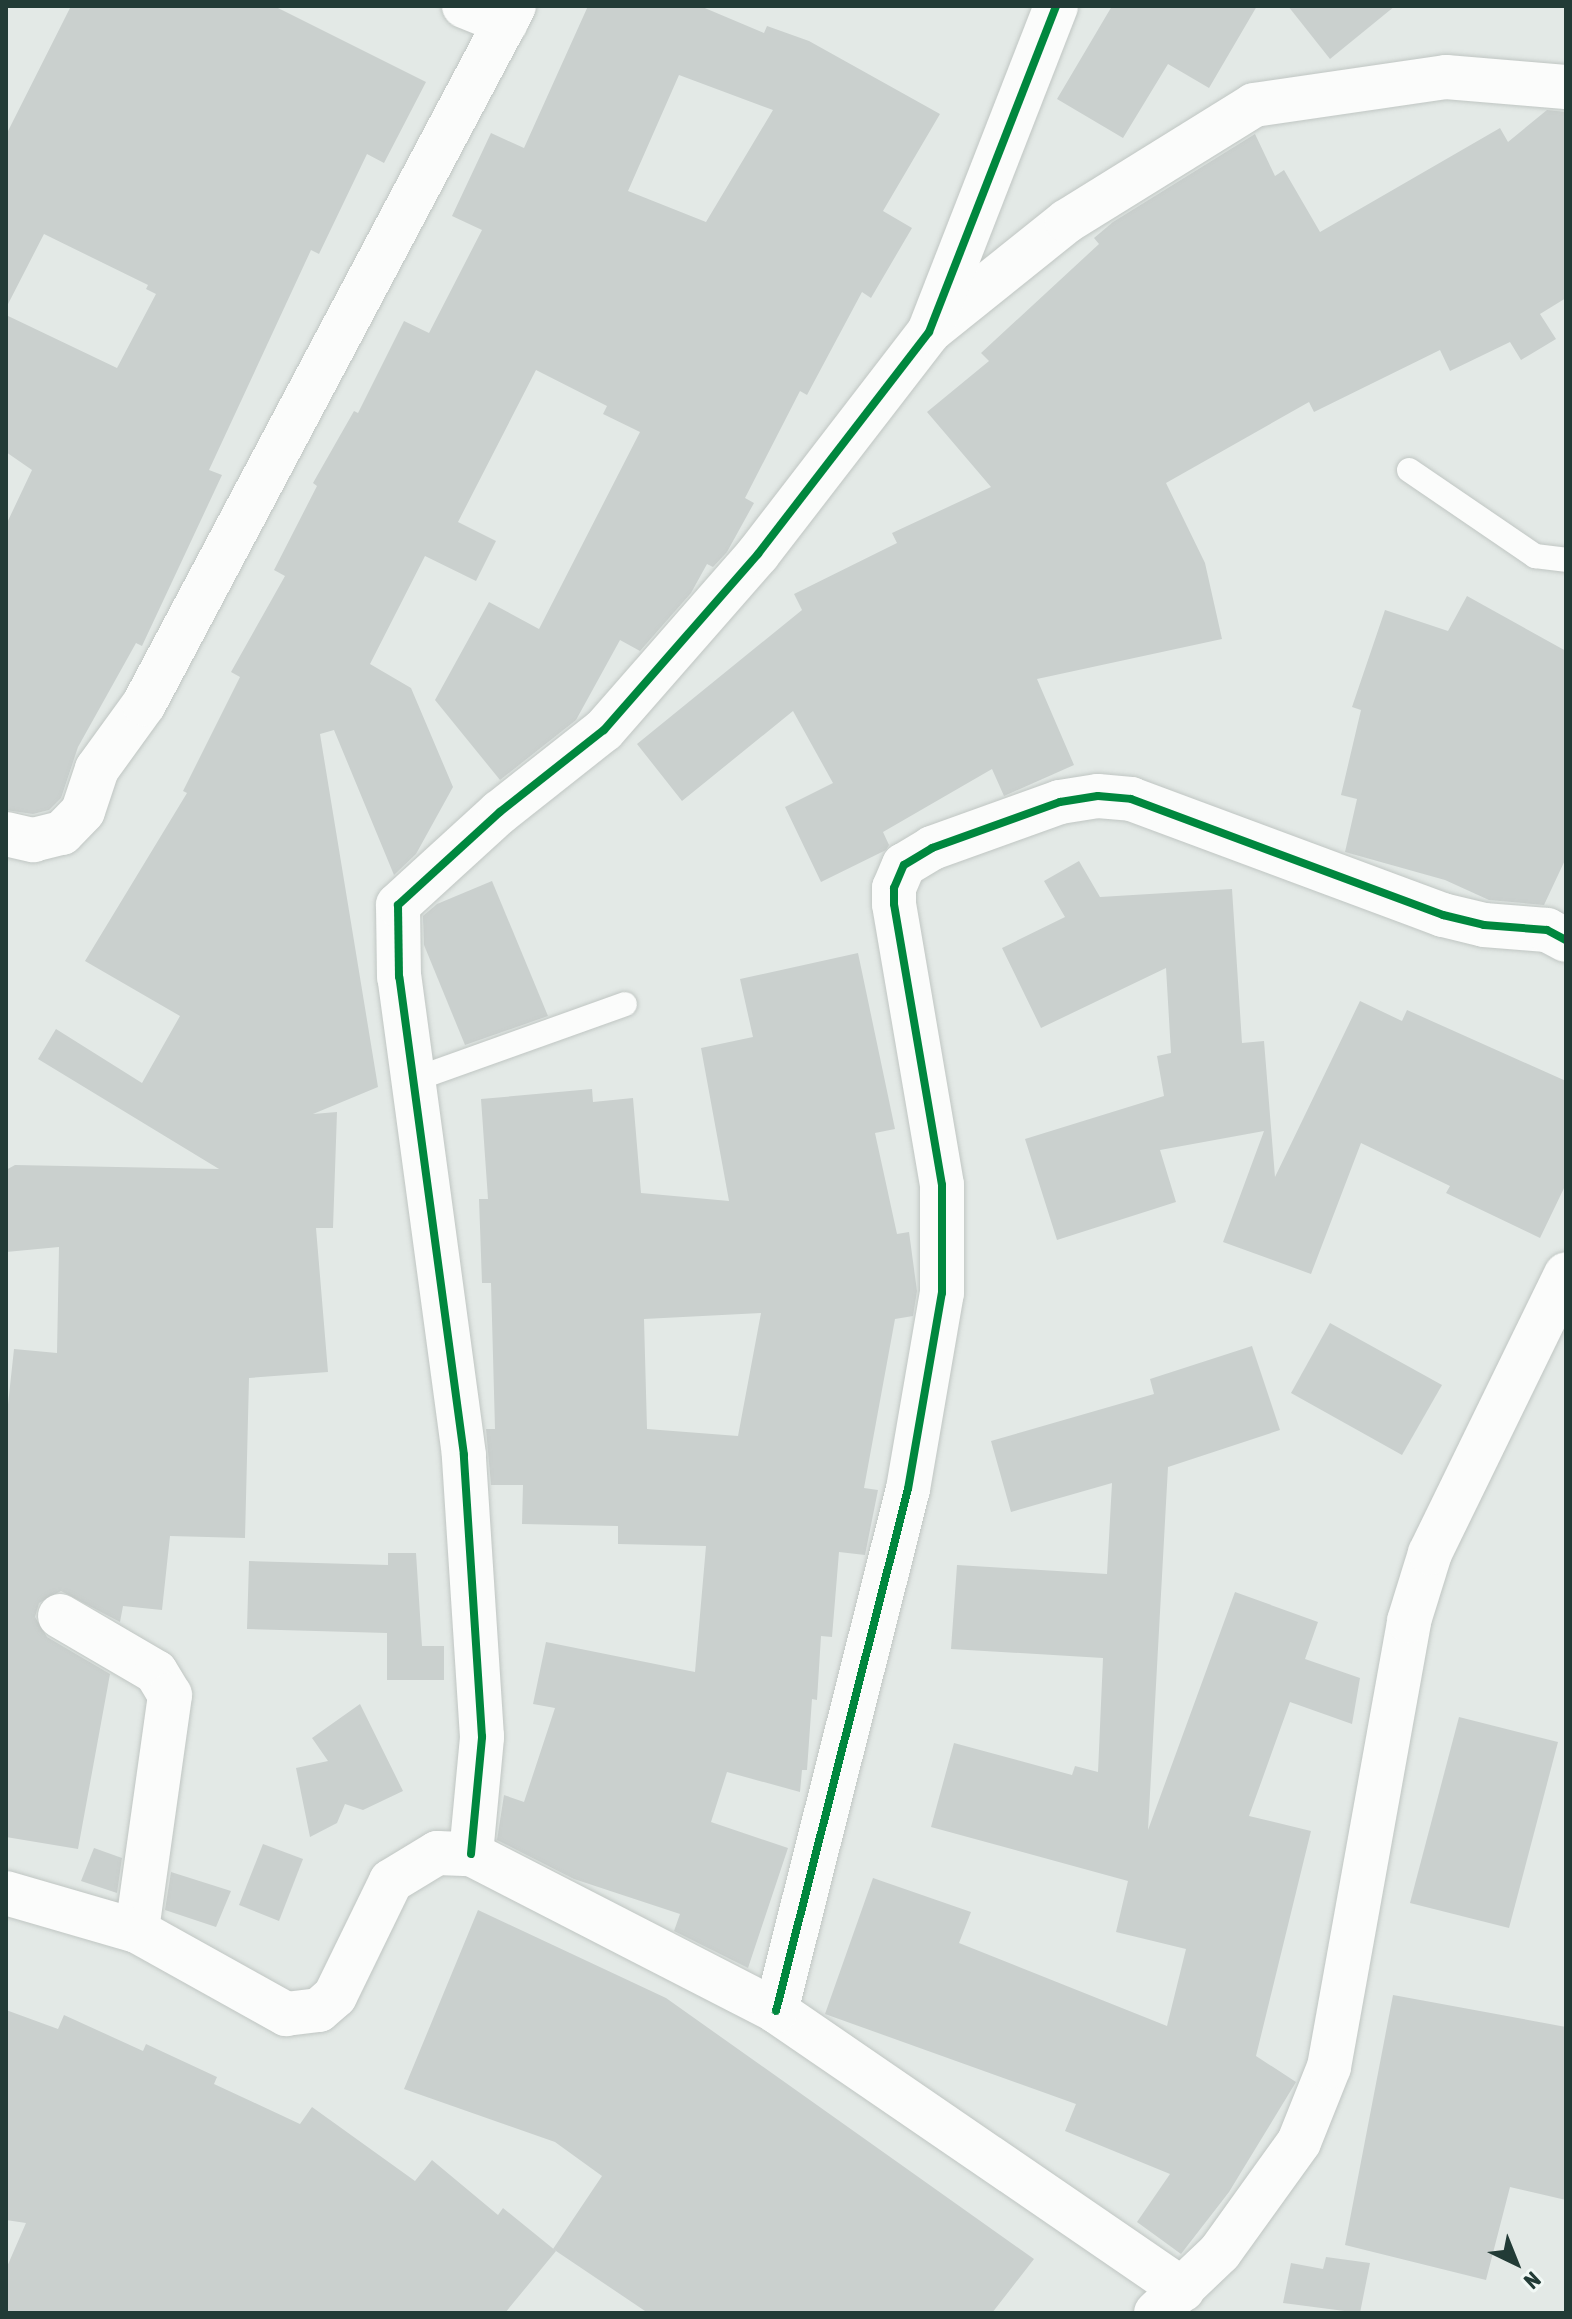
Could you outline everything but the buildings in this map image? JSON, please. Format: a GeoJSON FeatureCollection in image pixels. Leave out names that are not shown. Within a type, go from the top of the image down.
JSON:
{"type":"FeatureCollection","features":[{"type":"Feature","properties":{"kind":"street"},"geometry":{"type":"LineString","coordinates":[[6,834],[33,840],[62,833],[83,811],[97,769],[144,704],[510,14],[464,6]]}},
{"type":"Feature","properties":{"kind":"street"},"geometry":{"type":"LineString","coordinates":[[929,332],[1056,6]]}},
{"type":"Feature","properties":{"kind":"street"},"geometry":{"type":"LineString","coordinates":[[471,1854],[482,1737],[464,1455],[399,977],[398,905],[500,812],[604,730],[758,554],[929,332],[1067,221],[1254,105],[1446,77],[1566,87]]}},
{"type":"Feature","properties":{"kind":"street"},"geometry":{"type":"LineString","coordinates":[[776,2011],[908,1489],[942,1293],[942,1185],[894,904],[894,888],[904,865],[932,848],[1060,802],[1098,796],[1131,799],[1443,915],[1484,925],[1547,930],[1566,940]]}},
{"type":"Feature","properties":{"kind":"street"},"geometry":{"type":"LineString","coordinates":[[6,1893],[137,1931],[286,2014],[319,2010],[335,1996],[391,1881],[437,1853],[471,1854],[776,2011],[1169,2302],[1246,2220],[1299,2142],[1329,2067],[1409,1621],[1430,1553],[1566,1274]]}},
{"type":"Feature","properties":{"kind":"street"},"geometry":{"type":"LineString","coordinates":[[60,1616],[156,1672],[170,1695],[137,1931]]}},
{"type":"Feature","properties":{"kind":"lane"},"geometry":{"type":"LineString","coordinates":[[1409,470],[1535,556],[1566,560]]}},
{"type":"Feature","properties":{"kind":"lane"},"geometry":{"type":"LineString","coordinates":[[413,1080],[625,1004]]}},
{"type":"Feature","properties":{"kind":"cycle path"},"geometry":{"type":"LineString","coordinates":[[471,1854],[482,1737],[464,1455],[399,977],[398,905],[500,812],[604,730],[758,554],[929,332],[1056,6]]}},
{"type":"Feature","properties":{"kind":"cycle path"},"geometry":{"type":"LineString","coordinates":[[776,2011],[908,1489],[942,1293],[942,1185],[894,904],[894,888],[904,865],[932,848],[1060,802],[1098,796],[1131,799],[1443,915],[1484,925],[1547,930],[1566,940]]}}]}
